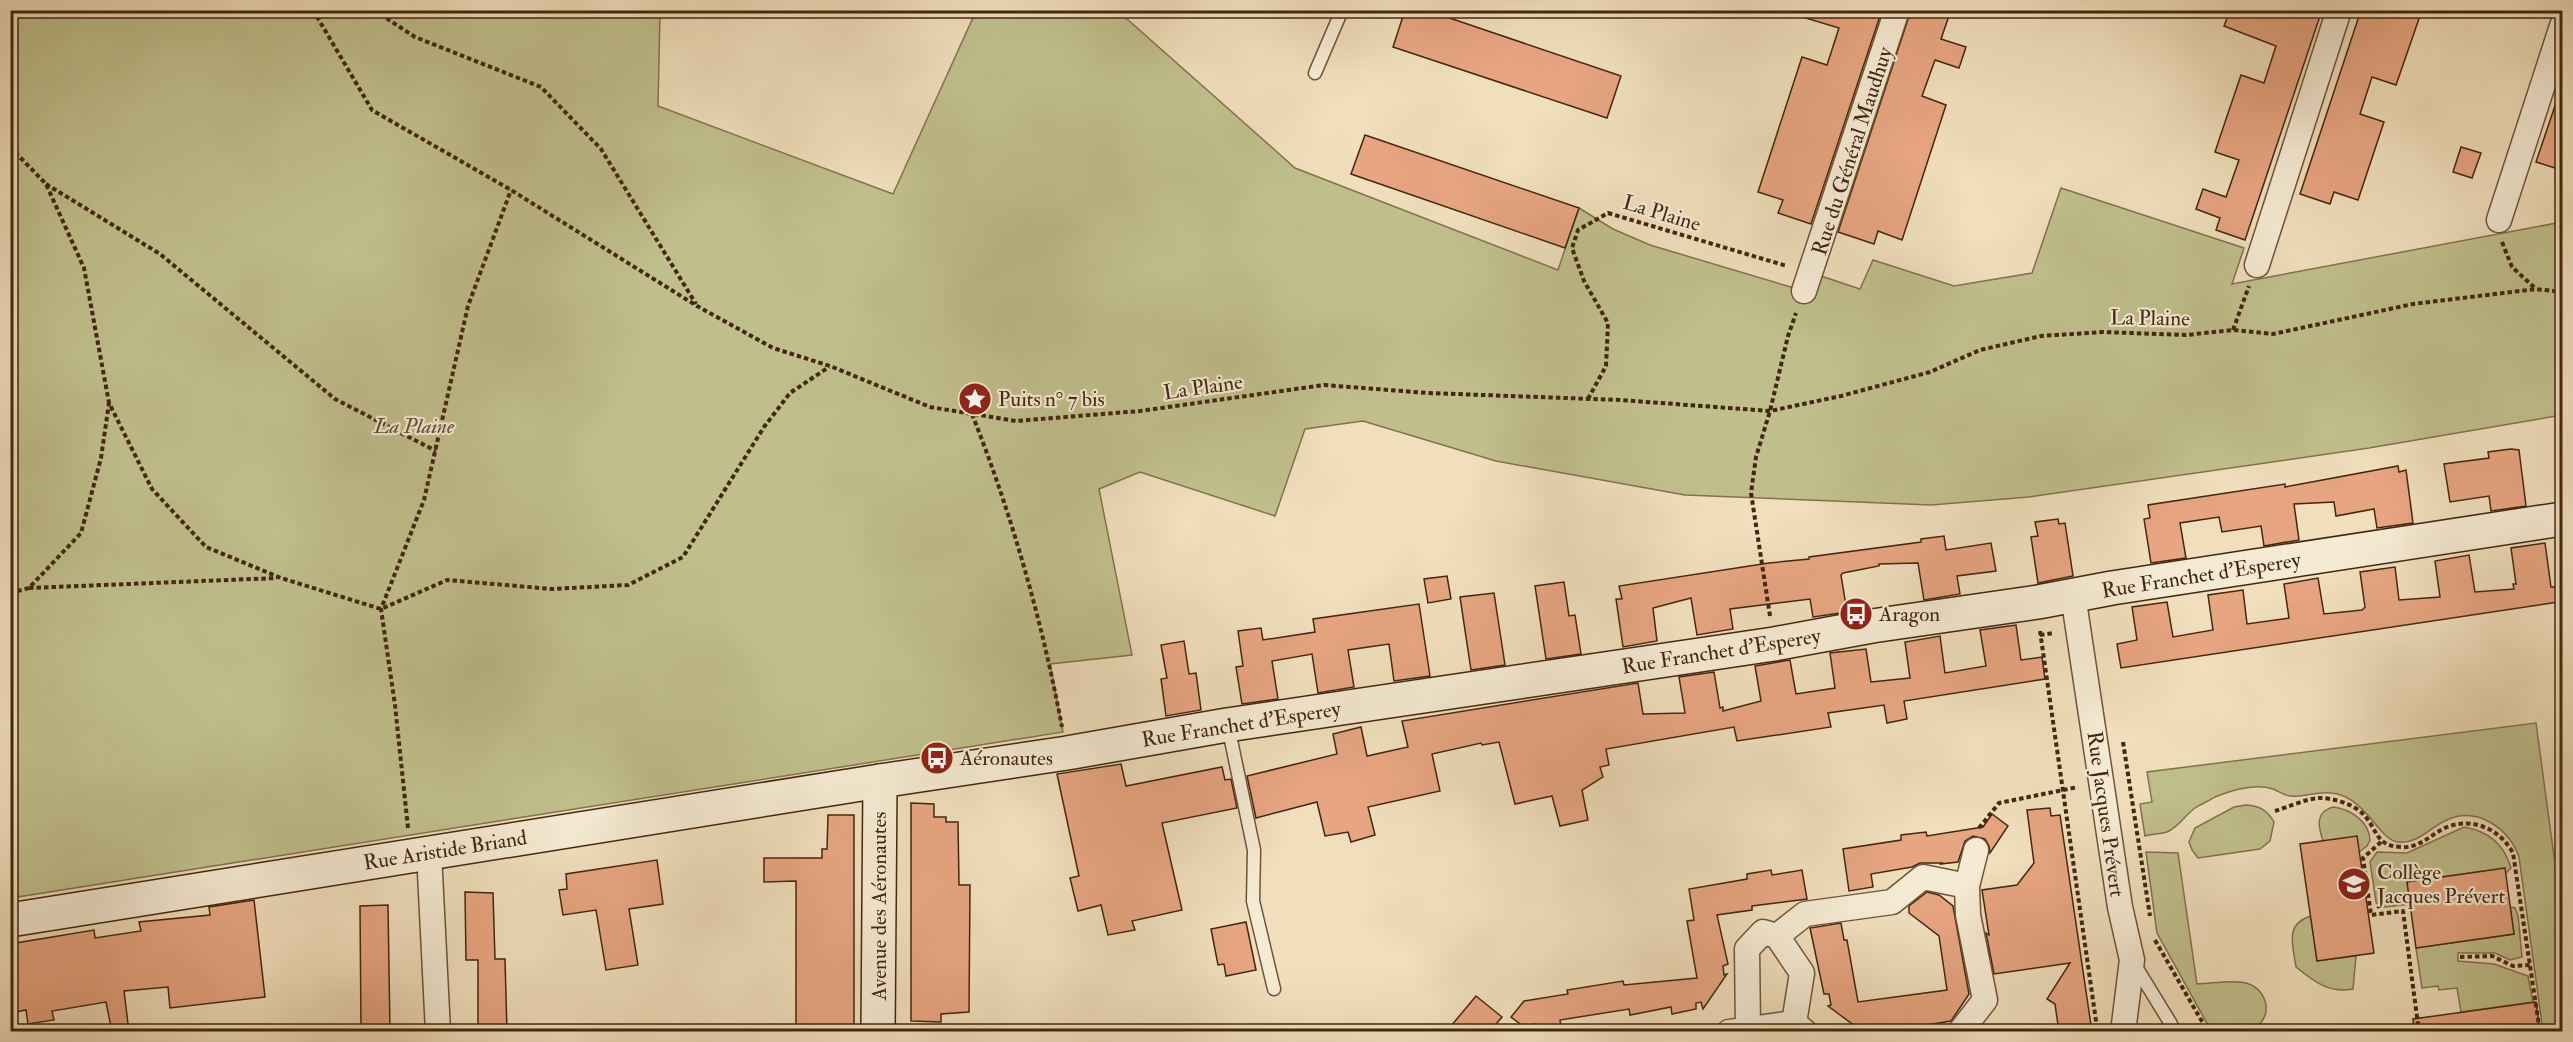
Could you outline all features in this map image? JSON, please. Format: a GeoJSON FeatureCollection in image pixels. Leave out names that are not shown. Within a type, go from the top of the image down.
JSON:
{"type":"FeatureCollection","features":[{"type":"Feature","properties":{"kind":"street","name":"Rue du Général Maudhuy"},"geometry":{"type":"LineString","coordinates":[[1808,282],[1897,10]]}},
{"type":"Feature","properties":{"kind":"street"},"geometry":{"type":"LineString","coordinates":[[2257,265],[2339,10]]}},
{"type":"Feature","properties":{"kind":"street"},"geometry":{"type":"LineString","coordinates":[[2499,220],[2562,26]]}},
{"type":"Feature","properties":{"kind":"street","name":"Rue Franchet d'Esperey"},"geometry":{"type":"LineString","coordinates":[[880,781],[1067,753],[1227,725],[1774,644],[1872,626],[2562,519]]}},
{"type":"Feature","properties":{"kind":"street","name":"Rue Jacques Prévert"},"geometry":{"type":"LineString","coordinates":[[2073,595],[2120,907],[2132,960],[2123,1032]]}},
{"type":"Feature","properties":{"kind":"street","name":"Rue Aristide Briand"},"geometry":{"type":"LineString","coordinates":[[10,920],[880,781]]}},
{"type":"Feature","properties":{"kind":"street","name":"Avenue des Aéronautes"},"geometry":{"type":"LineString","coordinates":[[878,1032],[880,781]]}},
{"type":"Feature","properties":{"kind":"street"},"geometry":{"type":"LineString","coordinates":[[1960,1032],[1985,1000],[1968,915],[1967,886],[1976,850]]}},
{"type":"Feature","properties":{"kind":"street"},"geometry":{"type":"LineString","coordinates":[[420,855],[438,1032]]}},
{"type":"Feature","properties":{"kind":"street"},"geometry":{"type":"LineString","coordinates":[[1777,936],[1805,914],[1892,902],[1923,877],[1967,886]]}},
{"type":"Feature","properties":{"kind":"street"},"geometry":{"type":"LineString","coordinates":[[1763,932],[1777,936],[1803,973],[1800,1027],[1738,1030],[1747,949],[1763,932]]}},
{"type":"Feature","properties":{"kind":"lane"},"geometry":{"type":"LineString","coordinates":[[1316,73],[1342,10]]}},
{"type":"Feature","properties":{"kind":"lane"},"geometry":{"type":"LineString","coordinates":[[1227,725],[1254,850],[1253,901],[1274,989]]}},
{"type":"Feature","properties":{"kind":"lane"},"geometry":{"type":"LineString","coordinates":[[2132,960],[2171,1024],[2172,1032]]}},
{"type":"Feature","properties":{"kind":"path","name":"La Plaine"},"geometry":{"type":"LineString","coordinates":[[313,10],[372,110],[511,190],[697,306],[773,348],[830,366],[930,407],[1016,421],[1140,411],[1324,385],[1428,393],[1588,399],[1770,411],[1831,399],[1921,374],[1980,350],[2042,336],[2103,332],[2186,335],[2233,330],[2272,334],[2413,304],[2536,289],[2562,292]]}},
{"type":"Feature","properties":{"kind":"path"},"geometry":{"type":"LineString","coordinates":[[374,10],[415,37],[542,87],[601,149],[697,306]]}},
{"type":"Feature","properties":{"kind":"path"},"geometry":{"type":"LineString","coordinates":[[10,147],[46,184],[160,254],[335,399],[436,450]]}},
{"type":"Feature","properties":{"kind":"path"},"geometry":{"type":"LineString","coordinates":[[46,184],[84,267],[109,403],[152,489],[206,548],[281,578],[381,609],[447,580],[552,589],[628,585],[683,556],[764,426],[790,393],[830,366]]}},
{"type":"Feature","properties":{"kind":"path"},"geometry":{"type":"LineString","coordinates":[[420,855],[381,609],[424,500],[468,306],[511,190]]}},
{"type":"Feature","properties":{"kind":"path","name":"La Plaine"},"geometry":{"type":"LineString","coordinates":[[1588,399],[1606,366],[1608,323],[1584,281],[1572,248],[1578,230],[1608,213],[1808,282]]}},
{"type":"Feature","properties":{"kind":"path"},"geometry":{"type":"LineString","coordinates":[[2499,220],[2505,252],[2512,267],[2536,289]]}},
{"type":"Feature","properties":{"kind":"path"},"geometry":{"type":"LineString","coordinates":[[2233,330],[2257,265]]}},
{"type":"Feature","properties":{"kind":"path"},"geometry":{"type":"LineString","coordinates":[[1774,644],[1751,494],[1756,457],[1788,336],[1808,282]]}},
{"type":"Feature","properties":{"kind":"path"},"geometry":{"type":"LineString","coordinates":[[29,588],[81,532],[101,458],[109,403]]}},
{"type":"Feature","properties":{"kind":"path"},"geometry":{"type":"LineString","coordinates":[[972,414],[1003,498],[1041,631],[1050,664],[1067,753]]}},
{"type":"Feature","properties":{"kind":"path"},"geometry":{"type":"LineString","coordinates":[[10,593],[29,588],[281,578]]}},
{"type":"Feature","properties":{"kind":"path"},"geometry":{"type":"LineString","coordinates":[[2038,602],[2038,623],[2097,1032]]}},
{"type":"Feature","properties":{"kind":"path"},"geometry":{"type":"LineString","coordinates":[[2122,740],[2151,926]]}},
{"type":"Feature","properties":{"kind":"path"},"geometry":{"type":"LineString","coordinates":[[1976,850],[1972,837],[1999,803],[2102,782]]}},
{"type":"Feature","properties":{"kind":"path"},"geometry":{"type":"LineString","coordinates":[[2275,811],[2317,798],[2334,799],[2362,813],[2381,842],[2391,847],[2416,846],[2446,828],[2459,824],[2474,824],[2498,834],[2513,853],[2540,1032]]}},
{"type":"Feature","properties":{"kind":"path"},"geometry":{"type":"LineString","coordinates":[[2381,842],[2363,858],[2371,915],[2403,911],[2419,1032]]}},
{"type":"Feature","properties":{"kind":"path"},"geometry":{"type":"LineString","coordinates":[[2153,937],[2204,1025],[2205,1032]]}},
{"type":"Feature","properties":{"kind":"path"},"geometry":{"type":"LineString","coordinates":[[2460,957],[2492,956],[2512,966],[2530,965]]}},
{"type":"Feature","properties":{"kind":"green space","name":"La Plaine"},"geometry":{"type":"Polygon","coordinates":[[[11,11],[660,11],[658,106],[893,194],[976,11],[1118,11],[1295,168],[1558,270],[1579,208],[1613,229],[1650,245],[1804,291],[1812,273],[1860,289],[1873,260],[1954,286],[2032,273],[2061,188],[2244,248],[2232,284],[2562,222],[2562,415],[2369,448],[2029,497],[1931,505],[1685,495],[1496,461],[1363,421],[1305,429],[1275,516],[1140,472],[1099,489],[1132,655],[1050,664],[1063,732],[11,898],[11,11]]]}},
{"type":"Feature","properties":{"kind":"green space"},"geometry":{"type":"Polygon","coordinates":[[[2536,723],[2562,916],[2562,1031],[2543,1031],[2519,857],[2508,837],[2500,829],[2481,818],[2458,816],[2412,840],[2398,842],[2384,834],[2362,809],[2343,796],[2326,793],[2290,796],[2266,787],[2251,787],[2215,797],[2195,808],[2171,830],[2145,836],[2140,804],[2152,802],[2147,772],[2536,723]]]}},
{"type":"Feature","properties":{"kind":"green space"},"geometry":{"type":"Polygon","coordinates":[[[2246,805],[2263,809],[2274,822],[2270,841],[2260,849],[2198,858],[2189,842],[2195,828],[2234,807],[2246,805]]]}},
{"type":"Feature","properties":{"kind":"green space"},"geometry":{"type":"Polygon","coordinates":[[[2333,807],[2352,813],[2366,827],[2370,840],[2367,846],[2359,852],[2323,841],[2319,820],[2323,812],[2333,807]]]}},
{"type":"Feature","properties":{"kind":"green space"},"geometry":{"type":"Polygon","coordinates":[[[2464,827],[2488,835],[2494,840],[2504,852],[2511,868],[2506,873],[2504,868],[2407,882],[2410,904],[2377,908],[2370,862],[2377,852],[2407,853],[2464,827]]]}},
{"type":"Feature","properties":{"kind":"green space"},"geometry":{"type":"Polygon","coordinates":[[[2146,852],[2178,853],[2197,984],[2236,982],[2253,986],[2260,992],[2266,1009],[2263,1020],[2255,1030],[2220,1031],[2219,1026],[2209,1027],[2157,933],[2146,852]]]}},
{"type":"Feature","properties":{"kind":"green space"},"geometry":{"type":"Polygon","coordinates":[[[2510,907],[2515,908],[2518,915],[2522,957],[2510,960],[2495,953],[2458,953],[2458,961],[2494,964],[2528,976],[2533,1002],[2461,1012],[2457,988],[2439,990],[2438,986],[2422,988],[2416,948],[2514,934],[2510,907]]]}},
{"type":"Feature","properties":{"kind":"green space"},"geometry":{"type":"Polygon","coordinates":[[[2311,916],[2317,961],[2356,956],[2353,989],[2329,988],[2296,967],[2292,936],[2297,924],[2311,916]]]}},
{"type":"Feature","properties":{"kind":"building"},"geometry":{"type":"Polygon","coordinates":[[[1405,10],[1426,10],[1621,76],[1607,118],[1393,47],[1405,10]]]}},
{"type":"Feature","properties":{"kind":"building"},"geometry":{"type":"Polygon","coordinates":[[[1799,10],[1882,10],[1811,224],[1778,213],[1783,200],[1758,192],[1802,57],[1827,65],[1839,28],[1799,16],[1799,10]]]}},
{"type":"Feature","properties":{"kind":"building"},"geometry":{"type":"Polygon","coordinates":[[[1911,10],[1951,10],[1941,39],[1966,47],[1959,68],[1935,60],[1922,96],[1946,105],[1902,240],[1878,231],[1874,244],[1838,232],[1911,10]]]}},
{"type":"Feature","properties":{"kind":"building"},"geometry":{"type":"Polygon","coordinates":[[[2230,10],[2322,10],[2245,240],[2216,230],[2220,218],[2196,209],[2203,189],[2226,197],[2239,160],[2215,152],[2241,75],[2264,83],[2276,46],[2224,26],[2230,10]]]}},
{"type":"Feature","properties":{"kind":"building"},"geometry":{"type":"Polygon","coordinates":[[[2361,10],[2422,10],[2396,85],[2372,77],[2360,114],[2384,122],[2358,200],[2334,192],[2330,204],[2300,194],[2361,10]]]}},
{"type":"Feature","properties":{"kind":"building"},"geometry":{"type":"Polygon","coordinates":[[[2559,94],[2562,95],[2562,156],[2558,169],[2536,162],[2559,94]]]}},
{"type":"Feature","properties":{"kind":"building"},"geometry":{"type":"Polygon","coordinates":[[[1365,135],[1579,208],[1565,248],[1351,174],[1365,135]]]}},
{"type":"Feature","properties":{"kind":"building"},"geometry":{"type":"Polygon","coordinates":[[[2461,147],[2481,153],[2472,178],[2453,172],[2461,147]]]}},
{"type":"Feature","properties":{"kind":"building"},"geometry":{"type":"Polygon","coordinates":[[[2519,450],[2526,506],[2491,511],[2489,496],[2450,502],[2444,464],[2489,458],[2488,452],[2519,450]]]}},
{"type":"Feature","properties":{"kind":"building"},"geometry":{"type":"Polygon","coordinates":[[[2398,466],[2399,472],[2406,470],[2413,523],[2377,528],[2374,509],[2336,516],[2334,502],[2294,504],[2299,540],[2264,546],[2261,526],[2222,532],[2219,517],[2180,523],[2186,558],[2151,563],[2144,519],[2150,518],[2148,505],[2285,484],[2285,487],[2398,466]]]}},
{"type":"Feature","properties":{"kind":"building"},"geometry":{"type":"Polygon","coordinates":[[[2058,519],[2059,524],[2065,523],[2073,576],[2038,583],[2031,537],[2038,536],[2035,522],[2058,519]]]}},
{"type":"Feature","properties":{"kind":"building"},"geometry":{"type":"Polygon","coordinates":[[[1944,536],[1946,550],[1991,543],[1996,571],[1957,576],[1960,594],[1924,600],[1918,563],[1879,564],[1879,566],[1841,575],[1847,612],[1813,617],[1810,599],[1730,609],[1733,629],[1697,635],[1691,598],[1653,608],[1657,641],[1623,647],[1616,599],[1622,599],[1619,586],[1921,542],[1921,539],[1944,536]]]}},
{"type":"Feature","properties":{"kind":"building"},"geometry":{"type":"Polygon","coordinates":[[[2545,543],[2551,587],[2557,587],[2558,602],[2121,668],[2117,644],[2137,640],[2132,607],[2167,602],[2173,637],[2213,630],[2208,595],[2243,590],[2247,624],[2289,618],[2284,584],[2318,578],[2324,614],[2362,610],[2365,607],[2360,572],[2395,567],[2399,600],[2440,597],[2435,561],[2469,555],[2475,592],[2514,589],[2513,584],[2516,584],[2511,548],[2545,543]]]}},
{"type":"Feature","properties":{"kind":"building"},"geometry":{"type":"Polygon","coordinates":[[[1447,576],[1451,599],[1428,603],[1424,579],[1447,576]]]}},
{"type":"Feature","properties":{"kind":"building"},"geometry":{"type":"Polygon","coordinates":[[[1564,582],[1569,616],[1575,615],[1581,654],[1546,659],[1535,586],[1564,582]]]}},
{"type":"Feature","properties":{"kind":"building"},"geometry":{"type":"Polygon","coordinates":[[[1494,593],[1505,665],[1471,670],[1460,597],[1494,593]]]}},
{"type":"Feature","properties":{"kind":"building"},"geometry":{"type":"Polygon","coordinates":[[[1419,604],[1430,676],[1394,681],[1389,644],[1348,650],[1354,687],[1318,693],[1312,654],[1272,661],[1278,699],[1242,704],[1236,667],[1243,666],[1238,631],[1261,628],[1263,640],[1315,632],[1313,619],[1419,604]]]}},
{"type":"Feature","properties":{"kind":"building"},"geometry":{"type":"Polygon","coordinates":[[[2016,625],[2021,660],[2042,657],[2045,679],[1904,701],[1907,719],[1887,723],[1884,705],[1828,713],[1831,727],[1737,741],[1734,727],[1606,749],[1609,765],[1600,767],[1603,777],[1582,790],[1588,820],[1560,826],[1552,796],[1515,804],[1499,742],[1482,745],[1481,743],[1432,754],[1440,791],[1368,807],[1375,835],[1351,842],[1348,832],[1325,836],[1317,802],[1256,818],[1247,776],[1337,754],[1333,734],[1361,727],[1367,756],[1408,747],[1402,721],[1638,683],[1643,714],[1685,713],[1679,677],[1714,672],[1720,708],[1723,707],[1723,711],[1761,701],[1755,666],[1790,660],[1796,694],[1835,688],[1830,653],[1866,649],[1871,682],[1910,678],[1905,642],[1940,636],[1945,673],[1986,666],[1980,630],[2016,625]]]}},
{"type":"Feature","properties":{"kind":"building"},"geometry":{"type":"Polygon","coordinates":[[[1184,641],[1189,674],[1196,673],[1201,710],[1166,716],[1161,679],[1167,678],[1161,645],[1184,641]]]}},
{"type":"Feature","properties":{"kind":"building"},"geometry":{"type":"Polygon","coordinates":[[[1121,764],[1126,786],[1222,767],[1225,780],[1231,779],[1237,808],[1162,823],[1182,910],[1132,921],[1135,930],[1108,935],[1101,905],[1078,911],[1070,878],[1079,876],[1057,774],[1121,764]]]}},
{"type":"Feature","properties":{"kind":"building"},"geometry":{"type":"Polygon","coordinates":[[[911,803],[934,804],[934,817],[946,817],[946,822],[958,822],[959,885],[970,885],[969,1012],[941,1014],[941,1022],[911,1021],[911,803]]]}},
{"type":"Feature","properties":{"kind":"building"},"geometry":{"type":"Polygon","coordinates":[[[2050,808],[2051,816],[2060,815],[2092,1032],[2059,1032],[2055,1004],[2047,999],[2070,963],[1994,974],[1986,933],[1989,935],[1982,890],[2017,885],[2034,863],[2027,810],[2050,808]]]}},
{"type":"Feature","properties":{"kind":"building"},"geometry":{"type":"Polygon","coordinates":[[[1992,814],[2008,826],[1990,853],[1985,839],[1973,836],[1965,841],[1958,862],[1920,863],[1912,867],[1871,874],[1873,887],[1849,891],[1843,849],[1901,840],[1901,835],[1926,832],[1927,836],[1983,827],[1992,814]]]}},
{"type":"Feature","properties":{"kind":"building"},"geometry":{"type":"Polygon","coordinates":[[[828,815],[854,815],[854,1032],[832,1032],[832,1027],[796,1026],[796,881],[764,882],[764,858],[822,858],[822,849],[827,849],[828,815]]]}},
{"type":"Feature","properties":{"kind":"building"},"geometry":{"type":"Polygon","coordinates":[[[2357,836],[2374,953],[2317,961],[2300,844],[2357,836]]]}},
{"type":"Feature","properties":{"kind":"building"},"geometry":{"type":"Polygon","coordinates":[[[657,860],[663,904],[629,909],[638,965],[606,970],[596,910],[563,915],[559,890],[567,889],[566,874],[657,860]]]}},
{"type":"Feature","properties":{"kind":"building"},"geometry":{"type":"Polygon","coordinates":[[[2505,868],[2514,934],[2416,948],[2407,882],[2505,868]]]}},
{"type":"Feature","properties":{"kind":"building"},"geometry":{"type":"Polygon","coordinates":[[[1771,870],[1772,875],[1802,870],[1807,899],[1752,906],[1752,910],[1717,915],[1728,964],[1723,966],[1724,975],[1727,974],[1703,1009],[1701,1002],[1696,1003],[1696,1009],[1672,1014],[1671,1007],[1630,1015],[1629,1009],[1560,1020],[1561,1027],[1537,1030],[1536,1024],[1523,1026],[1511,1017],[1524,1001],[1568,994],[1567,990],[1623,981],[1624,985],[1697,978],[1687,921],[1694,920],[1689,889],[1747,879],[1747,874],[1771,870]]]}},
{"type":"Feature","properties":{"kind":"building"},"geometry":{"type":"Polygon","coordinates":[[[465,892],[493,893],[495,959],[505,959],[507,1032],[478,1032],[478,960],[466,960],[465,892]]]}},
{"type":"Feature","properties":{"kind":"building"},"geometry":{"type":"Polygon","coordinates":[[[1927,892],[1939,895],[1953,906],[1969,994],[1951,1021],[1883,1032],[1869,1032],[1868,1028],[1859,1029],[1828,1006],[1831,1005],[1829,994],[1824,994],[1810,928],[1841,923],[1844,940],[1847,940],[1858,1002],[1947,990],[1939,936],[1909,913],[1909,906],[1927,892]]]}},
{"type":"Feature","properties":{"kind":"building"},"geometry":{"type":"Polygon","coordinates":[[[254,900],[265,997],[170,1008],[168,987],[124,991],[129,1032],[112,1032],[106,1002],[52,1011],[54,1020],[28,1024],[26,1010],[10,1013],[10,944],[94,930],[95,938],[141,931],[139,922],[210,915],[209,907],[254,900]]]}},
{"type":"Feature","properties":{"kind":"building"},"geometry":{"type":"Polygon","coordinates":[[[388,905],[390,1032],[361,1032],[360,906],[388,905]]]}},
{"type":"Feature","properties":{"kind":"building"},"geometry":{"type":"Polygon","coordinates":[[[1246,922],[1256,970],[1226,976],[1224,964],[1218,965],[1211,929],[1246,922]]]}},
{"type":"Feature","properties":{"kind":"building"},"geometry":{"type":"Polygon","coordinates":[[[1476,996],[1502,1017],[1489,1032],[1446,1032],[1476,996]]]}},
{"type":"Feature","properties":{"kind":"building"},"geometry":{"type":"Polygon","coordinates":[[[2536,1002],[2540,1032],[2414,1032],[2413,1019],[2536,1002]]]}},
{"type":"Feature","properties":{"kind":"place","name":"Puits n° 7 bis"},"geometry":{"type":"Point","coordinates":[975,399]}},
{"type":"Feature","properties":{"kind":"place","name":"Aragon"},"geometry":{"type":"Point","coordinates":[1856,614]}},
{"type":"Feature","properties":{"kind":"place","name":"Aéronautes"},"geometry":{"type":"Point","coordinates":[937,758]}},
{"type":"Feature","properties":{"kind":"place","name":"Collège Jacques Prévert"},"geometry":{"type":"Point","coordinates":[2354,884]}}]}
